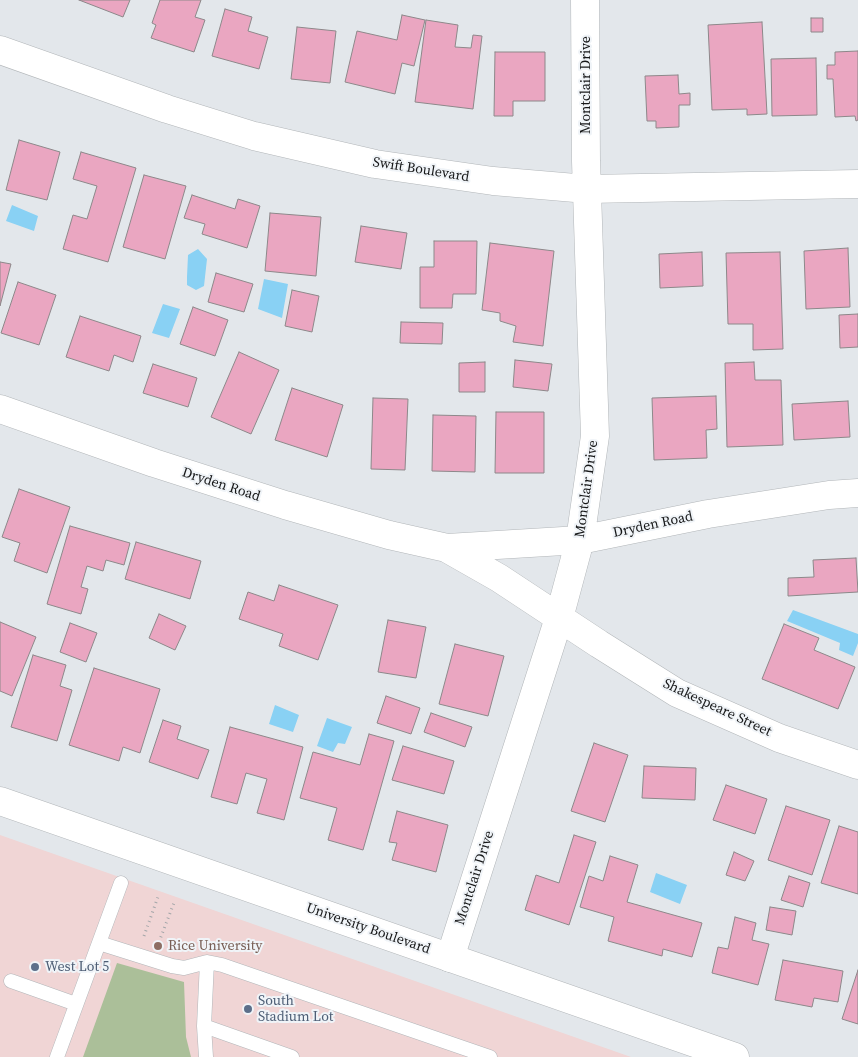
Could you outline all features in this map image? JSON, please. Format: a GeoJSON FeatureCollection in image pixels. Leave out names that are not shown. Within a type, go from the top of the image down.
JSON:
{"type":"FeatureCollection","features":[{"type":"Feature","properties":{"kind":"street","name":"Montclair Drive"},"geometry":{"type":"LineString","coordinates":[[450,958],[559,618],[580,540],[595,436],[587,189],[585,0]]}},
{"type":"Feature","properties":{"kind":"street","name":"Swift Boulevard"},"geometry":{"type":"LineString","coordinates":[[0,50],[167,109],[254,136],[375,164],[493,182],[587,189],[858,184]]}},
{"type":"Feature","properties":{"kind":"street","name":"Dryden Road"},"geometry":{"type":"LineString","coordinates":[[0,409],[154,463],[285,505],[389,535],[447,548],[479,548],[580,540],[708,514],[829,495],[858,493]]}},
{"type":"Feature","properties":{"kind":"street","name":"Dryden Road"},"geometry":{"type":"LineString","coordinates":[[447,548],[499,578],[559,618]]}},
{"type":"Feature","properties":{"kind":"street","name":"Shakespeare Street"},"geometry":{"type":"LineString","coordinates":[[559,618],[677,693],[779,738],[858,766]]}},
{"type":"Feature","properties":{"kind":"street","name":"University Boulevard"},"geometry":{"type":"LineString","coordinates":[[0,801],[736,1057]]}},
{"type":"Feature","properties":{"kind":"lane"},"geometry":{"type":"LineString","coordinates":[[57,1057],[122,883]]}},
{"type":"Feature","properties":{"kind":"lane"},"geometry":{"type":"LineString","coordinates":[[99,943],[172,966],[184,968],[207,962],[222,965],[490,1057]]}},
{"type":"Feature","properties":{"kind":"lane"},"geometry":{"type":"LineString","coordinates":[[206,1057],[204,1026],[207,962]]}},
{"type":"Feature","properties":{"kind":"lane"},"geometry":{"type":"LineString","coordinates":[[11,981],[76,1004]]}},
{"type":"Feature","properties":{"kind":"lane"},"geometry":{"type":"LineString","coordinates":[[204,1026],[292,1057]]}},
{"type":"Feature","properties":{"kind":"path"},"geometry":{"type":"LineString","coordinates":[[138,956],[159,894]]}},
{"type":"Feature","properties":{"kind":"path"},"geometry":{"type":"LineString","coordinates":[[152,960],[175,900]]}},
{"type":"Feature","properties":{"kind":"shaded area","name":"Rice University"},"geometry":{"type":"Polygon","coordinates":[[[0,835],[631,1057],[0,1057],[0,835]]]}},
{"type":"Feature","properties":{"kind":"green space"},"geometry":{"type":"Polygon","coordinates":[[[117,963],[184,982],[186,1037],[191,1057],[83,1057],[117,963]]]}},
{"type":"Feature","properties":{"kind":"water"},"geometry":{"type":"Polygon","coordinates":[[[12,205],[38,216],[34,231],[6,221],[12,205]]]}},
{"type":"Feature","properties":{"kind":"water"},"geometry":{"type":"Polygon","coordinates":[[[198,249],[207,259],[204,286],[196,290],[187,285],[188,255],[198,249]]]}},
{"type":"Feature","properties":{"kind":"water"},"geometry":{"type":"Polygon","coordinates":[[[264,279],[288,284],[282,318],[258,309],[264,279]]]}},
{"type":"Feature","properties":{"kind":"water"},"geometry":{"type":"Polygon","coordinates":[[[163,304],[180,309],[169,338],[152,333],[163,304]]]}},
{"type":"Feature","properties":{"kind":"water"},"geometry":{"type":"Polygon","coordinates":[[[793,610],[858,634],[858,643],[853,656],[839,650],[840,643],[787,621],[793,610]]]}},
{"type":"Feature","properties":{"kind":"water"},"geometry":{"type":"Polygon","coordinates":[[[275,705],[299,715],[293,732],[269,724],[275,705]]]}},
{"type":"Feature","properties":{"kind":"water"},"geometry":{"type":"Polygon","coordinates":[[[327,718],[352,727],[345,744],[338,743],[333,752],[317,746],[327,718]]]}},
{"type":"Feature","properties":{"kind":"water"},"geometry":{"type":"Polygon","coordinates":[[[656,873],[687,885],[680,904],[650,892],[656,873]]]}},
{"type":"Feature","properties":{"kind":"building"},"geometry":{"type":"Polygon","coordinates":[[[79,0],[130,0],[123,17],[79,0]]]}},
{"type":"Feature","properties":{"kind":"building"},"geometry":{"type":"Polygon","coordinates":[[[160,0],[201,0],[195,17],[205,20],[194,52],[151,38],[156,25],[152,23],[160,0]]]}},
{"type":"Feature","properties":{"kind":"building"},"geometry":{"type":"Polygon","coordinates":[[[225,9],[252,17],[248,31],[268,37],[259,69],[212,56],[225,9]]]}},
{"type":"Feature","properties":{"kind":"building"},"geometry":{"type":"Polygon","coordinates":[[[402,15],[425,20],[414,66],[402,63],[395,94],[345,82],[357,31],[397,40],[402,15]]]}},
{"type":"Feature","properties":{"kind":"building"},"geometry":{"type":"Polygon","coordinates":[[[811,18],[823,18],[823,32],[811,32],[811,18]]]}},
{"type":"Feature","properties":{"kind":"building"},"geometry":{"type":"Polygon","coordinates":[[[426,20],[458,25],[455,47],[471,48],[473,35],[482,36],[473,109],[415,102],[426,20]]]}},
{"type":"Feature","properties":{"kind":"building"},"geometry":{"type":"Polygon","coordinates":[[[762,22],[767,114],[747,115],[747,109],[712,110],[708,25],[762,22]]]}},
{"type":"Feature","properties":{"kind":"building"},"geometry":{"type":"Polygon","coordinates":[[[297,27],[336,31],[330,83],[291,79],[297,27]]]}},
{"type":"Feature","properties":{"kind":"building"},"geometry":{"type":"Polygon","coordinates":[[[858,51],[858,120],[856,121],[855,116],[835,117],[833,79],[827,79],[827,65],[835,65],[835,52],[858,51]]]}},
{"type":"Feature","properties":{"kind":"building"},"geometry":{"type":"Polygon","coordinates":[[[495,52],[545,52],[545,101],[513,101],[513,116],[494,116],[495,52]]]}},
{"type":"Feature","properties":{"kind":"building"},"geometry":{"type":"Polygon","coordinates":[[[816,58],[817,115],[772,116],[771,59],[816,58]]]}},
{"type":"Feature","properties":{"kind":"building"},"geometry":{"type":"Polygon","coordinates":[[[678,75],[679,94],[690,93],[690,105],[679,105],[679,127],[656,128],[656,121],[647,121],[645,76],[678,75]]]}},
{"type":"Feature","properties":{"kind":"building"},"geometry":{"type":"Polygon","coordinates":[[[19,140],[60,152],[47,200],[6,190],[19,140]]]}},
{"type":"Feature","properties":{"kind":"building"},"geometry":{"type":"Polygon","coordinates":[[[81,152],[136,168],[108,262],[63,249],[73,215],[87,219],[97,186],[73,179],[81,152]]]}},
{"type":"Feature","properties":{"kind":"building"},"geometry":{"type":"Polygon","coordinates":[[[144,175],[186,186],[165,259],[123,247],[144,175]]]}},
{"type":"Feature","properties":{"kind":"building"},"geometry":{"type":"Polygon","coordinates":[[[192,195],[235,209],[238,199],[260,206],[247,248],[202,234],[205,224],[184,218],[192,195]]]}},
{"type":"Feature","properties":{"kind":"building"},"geometry":{"type":"Polygon","coordinates":[[[270,213],[321,217],[316,276],[265,271],[270,213]]]}},
{"type":"Feature","properties":{"kind":"building"},"geometry":{"type":"Polygon","coordinates":[[[361,226],[407,233],[401,269],[355,262],[361,226]]]}},
{"type":"Feature","properties":{"kind":"building"},"geometry":{"type":"Polygon","coordinates":[[[434,241],[477,241],[476,294],[453,294],[452,308],[420,308],[420,267],[434,267],[434,241]]]}},
{"type":"Feature","properties":{"kind":"building"},"geometry":{"type":"Polygon","coordinates":[[[490,243],[554,251],[543,346],[513,342],[516,326],[500,321],[500,313],[482,310],[490,243]]]}},
{"type":"Feature","properties":{"kind":"building"},"geometry":{"type":"Polygon","coordinates":[[[848,248],[850,307],[806,309],[804,251],[848,248]]]}},
{"type":"Feature","properties":{"kind":"building"},"geometry":{"type":"Polygon","coordinates":[[[702,252],[703,286],[660,288],[659,254],[702,252]]]}},
{"type":"Feature","properties":{"kind":"building"},"geometry":{"type":"Polygon","coordinates":[[[780,252],[783,349],[753,350],[753,324],[728,324],[726,253],[780,252]]]}},
{"type":"Feature","properties":{"kind":"building"},"geometry":{"type":"Polygon","coordinates":[[[0,262],[11,264],[0,306],[0,262]]]}},
{"type":"Feature","properties":{"kind":"building"},"geometry":{"type":"Polygon","coordinates":[[[216,273],[253,284],[244,312],[208,302],[216,273]]]}},
{"type":"Feature","properties":{"kind":"building"},"geometry":{"type":"Polygon","coordinates":[[[18,282],[56,295],[39,345],[1,333],[18,282]]]}},
{"type":"Feature","properties":{"kind":"building"},"geometry":{"type":"Polygon","coordinates":[[[292,290],[319,296],[312,332],[285,326],[292,290]]]}},
{"type":"Feature","properties":{"kind":"building"},"geometry":{"type":"Polygon","coordinates":[[[193,307],[228,320],[215,356],[180,344],[193,307]]]}},
{"type":"Feature","properties":{"kind":"building"},"geometry":{"type":"Polygon","coordinates":[[[858,314],[858,347],[840,348],[839,315],[858,314]]]}},
{"type":"Feature","properties":{"kind":"building"},"geometry":{"type":"Polygon","coordinates":[[[80,316],[141,336],[133,362],[114,355],[109,371],[66,357],[80,316]]]}},
{"type":"Feature","properties":{"kind":"building"},"geometry":{"type":"Polygon","coordinates":[[[401,322],[443,323],[442,344],[400,343],[401,322]]]}},
{"type":"Feature","properties":{"kind":"building"},"geometry":{"type":"Polygon","coordinates":[[[239,352],[279,370],[251,434],[211,417],[239,352]]]}},
{"type":"Feature","properties":{"kind":"building"},"geometry":{"type":"Polygon","coordinates":[[[515,360],[552,364],[548,391],[513,387],[515,360]]]}},
{"type":"Feature","properties":{"kind":"building"},"geometry":{"type":"Polygon","coordinates":[[[485,362],[485,392],[459,392],[459,363],[485,362]]]}},
{"type":"Feature","properties":{"kind":"building"},"geometry":{"type":"Polygon","coordinates":[[[754,362],[755,380],[781,380],[783,445],[727,447],[725,363],[754,362]]]}},
{"type":"Feature","properties":{"kind":"building"},"geometry":{"type":"Polygon","coordinates":[[[153,364],[197,378],[188,407],[143,393],[153,364]]]}},
{"type":"Feature","properties":{"kind":"building"},"geometry":{"type":"Polygon","coordinates":[[[292,388],[343,405],[327,457],[275,440],[292,388]]]}},
{"type":"Feature","properties":{"kind":"building"},"geometry":{"type":"Polygon","coordinates":[[[716,396],[717,429],[706,430],[707,458],[654,460],[652,398],[716,396]]]}},
{"type":"Feature","properties":{"kind":"building"},"geometry":{"type":"Polygon","coordinates":[[[373,398],[408,399],[405,470],[371,469],[373,398]]]}},
{"type":"Feature","properties":{"kind":"building"},"geometry":{"type":"Polygon","coordinates":[[[848,401],[850,437],[794,440],[792,404],[848,401]]]}},
{"type":"Feature","properties":{"kind":"building"},"geometry":{"type":"Polygon","coordinates":[[[496,412],[544,412],[544,473],[495,473],[496,412]]]}},
{"type":"Feature","properties":{"kind":"building"},"geometry":{"type":"Polygon","coordinates":[[[433,415],[476,416],[475,472],[432,471],[433,415]]]}},
{"type":"Feature","properties":{"kind":"building"},"geometry":{"type":"Polygon","coordinates":[[[19,489],[70,507],[47,573],[14,561],[20,543],[2,537],[19,489]]]}},
{"type":"Feature","properties":{"kind":"building"},"geometry":{"type":"Polygon","coordinates":[[[70,526],[130,543],[124,565],[106,560],[103,571],[87,566],[81,587],[88,589],[81,614],[47,604],[70,526]]]}},
{"type":"Feature","properties":{"kind":"building"},"geometry":{"type":"Polygon","coordinates":[[[136,542],[201,561],[190,599],[125,579],[136,542]]]}},
{"type":"Feature","properties":{"kind":"building"},"geometry":{"type":"Polygon","coordinates":[[[856,558],[858,592],[788,596],[788,578],[814,577],[813,560],[856,558]]]}},
{"type":"Feature","properties":{"kind":"building"},"geometry":{"type":"Polygon","coordinates":[[[279,585],[338,605],[318,660],[279,646],[283,634],[239,619],[248,592],[274,601],[279,585]]]}},
{"type":"Feature","properties":{"kind":"building"},"geometry":{"type":"Polygon","coordinates":[[[159,614],[186,626],[175,650],[149,638],[159,614]]]}},
{"type":"Feature","properties":{"kind":"building"},"geometry":{"type":"Polygon","coordinates":[[[388,620],[426,627],[416,678],[378,672],[388,620]]]}},
{"type":"Feature","properties":{"kind":"building"},"geometry":{"type":"Polygon","coordinates":[[[0,622],[36,637],[12,696],[0,691],[0,622]]]}},
{"type":"Feature","properties":{"kind":"building"},"geometry":{"type":"Polygon","coordinates":[[[70,623],[97,633],[86,662],[60,652],[70,623]]]}},
{"type":"Feature","properties":{"kind":"building"},"geometry":{"type":"Polygon","coordinates":[[[784,624],[819,638],[814,650],[855,667],[838,709],[762,679],[784,624]]]}},
{"type":"Feature","properties":{"kind":"building"},"geometry":{"type":"Polygon","coordinates":[[[455,644],[504,656],[488,716],[439,704],[455,644]]]}},
{"type":"Feature","properties":{"kind":"building"},"geometry":{"type":"Polygon","coordinates":[[[33,655],[66,665],[60,686],[72,690],[57,741],[11,727],[33,655]]]}},
{"type":"Feature","properties":{"kind":"building"},"geometry":{"type":"Polygon","coordinates":[[[94,668],[160,689],[140,753],[123,747],[119,761],[69,745],[94,668]]]}},
{"type":"Feature","properties":{"kind":"building"},"geometry":{"type":"Polygon","coordinates":[[[386,696],[420,708],[411,734],[377,723],[386,696]]]}},
{"type":"Feature","properties":{"kind":"building"},"geometry":{"type":"Polygon","coordinates":[[[431,713],[472,727],[465,747],[424,732],[431,713]]]}},
{"type":"Feature","properties":{"kind":"building"},"geometry":{"type":"Polygon","coordinates":[[[163,720],[181,726],[177,739],[209,750],[198,779],[149,762],[163,720]]]}},
{"type":"Feature","properties":{"kind":"building"},"geometry":{"type":"Polygon","coordinates":[[[230,727],[303,747],[284,820],[257,813],[267,779],[246,773],[237,804],[211,797],[230,727]]]}},
{"type":"Feature","properties":{"kind":"building"},"geometry":{"type":"Polygon","coordinates":[[[369,734],[394,741],[363,850],[328,840],[337,808],[300,798],[313,752],[360,765],[369,734]]]}},
{"type":"Feature","properties":{"kind":"building"},"geometry":{"type":"Polygon","coordinates":[[[594,743],[628,755],[605,822],[571,811],[594,743]]]}},
{"type":"Feature","properties":{"kind":"building"},"geometry":{"type":"Polygon","coordinates":[[[403,746],[454,761],[444,794],[392,780],[403,746]]]}},
{"type":"Feature","properties":{"kind":"building"},"geometry":{"type":"Polygon","coordinates":[[[644,766],[696,768],[695,800],[642,798],[644,766]]]}},
{"type":"Feature","properties":{"kind":"building"},"geometry":{"type":"Polygon","coordinates":[[[726,785],[767,799],[755,834],[713,820],[726,785]]]}},
{"type":"Feature","properties":{"kind":"building"},"geometry":{"type":"Polygon","coordinates":[[[786,806],[830,820],[812,875],[768,860],[786,806]]]}},
{"type":"Feature","properties":{"kind":"building"},"geometry":{"type":"Polygon","coordinates":[[[397,811],[448,825],[436,872],[392,860],[397,843],[389,842],[397,811]]]}},
{"type":"Feature","properties":{"kind":"building"},"geometry":{"type":"Polygon","coordinates":[[[839,826],[858,832],[858,894],[821,883],[839,826]]]}},
{"type":"Feature","properties":{"kind":"building"},"geometry":{"type":"Polygon","coordinates":[[[574,835],[596,842],[569,925],[525,910],[536,875],[559,883],[574,835]]]}},
{"type":"Feature","properties":{"kind":"building"},"geometry":{"type":"Polygon","coordinates":[[[734,852],[754,861],[745,881],[726,875],[734,852]]]}},
{"type":"Feature","properties":{"kind":"building"},"geometry":{"type":"Polygon","coordinates":[[[610,856],[638,865],[627,902],[702,923],[692,957],[663,949],[662,956],[608,941],[614,917],[580,907],[589,876],[603,881],[610,856]]]}},
{"type":"Feature","properties":{"kind":"building"},"geometry":{"type":"Polygon","coordinates":[[[789,876],[810,883],[803,907],[781,900],[789,876]]]}},
{"type":"Feature","properties":{"kind":"building"},"geometry":{"type":"Polygon","coordinates":[[[770,907],[796,911],[792,935],[766,930],[770,907]]]}},
{"type":"Feature","properties":{"kind":"building"},"geometry":{"type":"Polygon","coordinates":[[[735,917],[756,923],[752,940],[769,944],[758,985],[712,973],[718,947],[728,949],[735,917]]]}},
{"type":"Feature","properties":{"kind":"building"},"geometry":{"type":"Polygon","coordinates":[[[783,960],[843,971],[838,1002],[814,998],[812,1007],[775,1000],[783,960]]]}},
{"type":"Feature","properties":{"kind":"building"},"geometry":{"type":"Polygon","coordinates":[[[858,970],[858,1024],[842,1019],[858,970]]]}},
{"type":"Feature","properties":{"kind":"place","name":"Rice University"},"geometry":{"type":"Point","coordinates":[158,946]}},
{"type":"Feature","properties":{"kind":"place","name":"West Lot 5"},"geometry":{"type":"Point","coordinates":[35,967]}},
{"type":"Feature","properties":{"kind":"place","name":"South Stadium Lot"},"geometry":{"type":"Point","coordinates":[248,1009]}}]}
